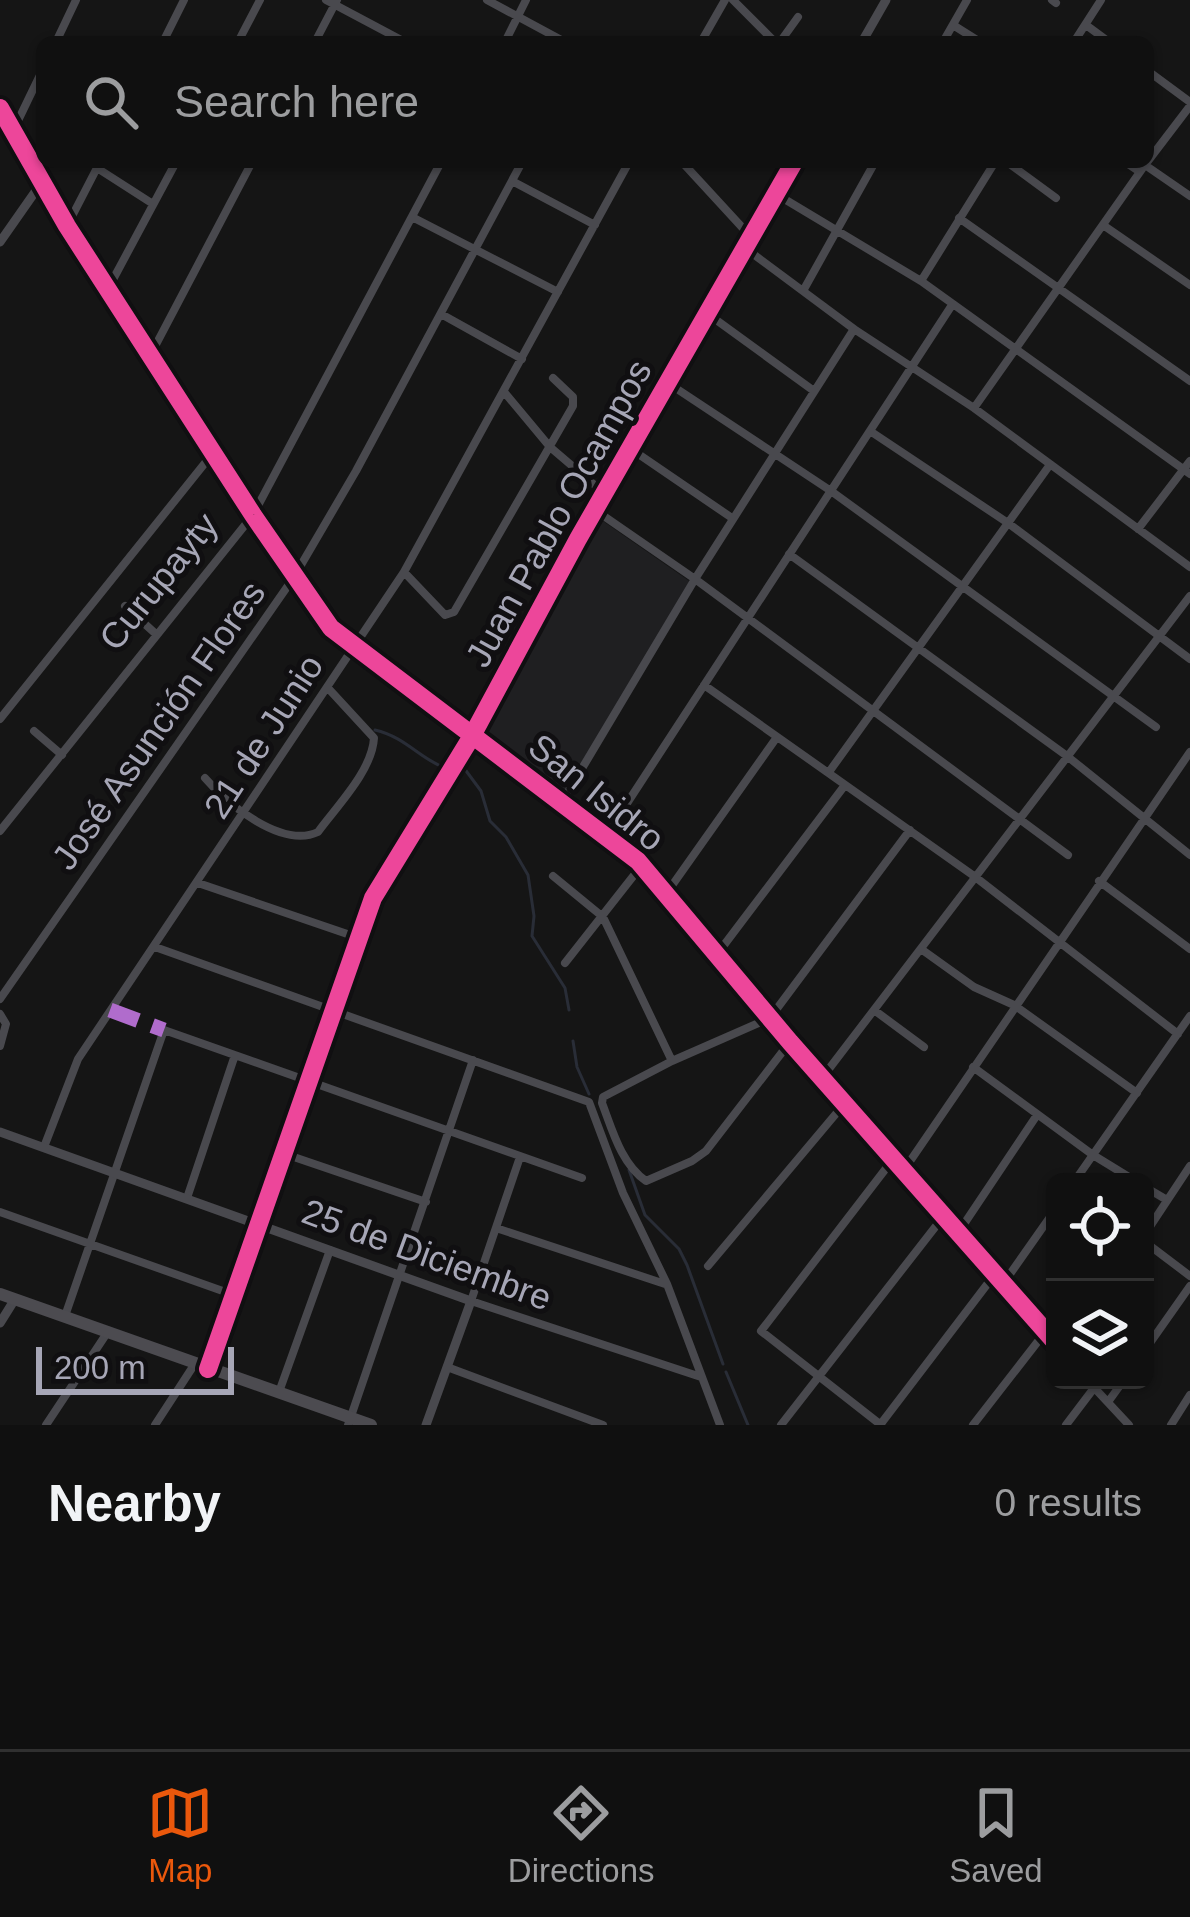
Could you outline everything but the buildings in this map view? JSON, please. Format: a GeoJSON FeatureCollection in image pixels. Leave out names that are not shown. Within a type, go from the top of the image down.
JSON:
{"type":"FeatureCollection","features":[{"type":"Feature","properties":{"kind":"main road"},"geometry":{"type":"LineString","coordinates":[[0,1294],[348,1421],[371,1425]]}},
{"type":"Feature","properties":{"kind":"street"},"geometry":{"type":"LineString","coordinates":[[59,36],[76,0]]}},
{"type":"Feature","properties":{"kind":"street"},"geometry":{"type":"LineString","coordinates":[[167,36],[184,0]]}},
{"type":"Feature","properties":{"kind":"street"},"geometry":{"type":"LineString","coordinates":[[241,36],[260,0]]}},
{"type":"Feature","properties":{"kind":"street"},"geometry":{"type":"LineString","coordinates":[[487,0],[554,36]]}},
{"type":"Feature","properties":{"kind":"street"},"geometry":{"type":"LineString","coordinates":[[508,36],[526,0]]}},
{"type":"Feature","properties":{"kind":"street"},"geometry":{"type":"LineString","coordinates":[[705,36],[729,0],[770,36]]}},
{"type":"Feature","properties":{"kind":"street"},"geometry":{"type":"LineString","coordinates":[[865,36],[886,0]]}},
{"type":"Feature","properties":{"kind":"street"},"geometry":{"type":"LineString","coordinates":[[947,36],[967,0]]}},
{"type":"Feature","properties":{"kind":"street"},"geometry":{"type":"LineString","coordinates":[[1078,36],[1101,0]]}},
{"type":"Feature","properties":{"kind":"street"},"geometry":{"type":"LineString","coordinates":[[318,36],[332,2],[394,36]]}},
{"type":"Feature","properties":{"kind":"street"},"geometry":{"type":"LineString","coordinates":[[782,36],[798,17]]}},
{"type":"Feature","properties":{"kind":"street"},"geometry":{"type":"LineString","coordinates":[[953,25],[970,36]]}},
{"type":"Feature","properties":{"kind":"street"},"geometry":{"type":"LineString","coordinates":[[1086,25],[1101,36]]}},
{"type":"Feature","properties":{"kind":"street"},"geometry":{"type":"LineString","coordinates":[[1154,76],[1190,104],[1154,153]]}},
{"type":"Feature","properties":{"kind":"street"},"geometry":{"type":"LineString","coordinates":[[13,131],[36,83]]}},
{"type":"Feature","properties":{"kind":"street","name":"San Isidro"},"geometry":{"type":"LineString","coordinates":[[0,107],[67,226],[319,613],[353,648],[607,834],[643,866],[790,1042],[1046,1330]]}},
{"type":"Feature","properties":{"kind":"street"},"geometry":{"type":"LineString","coordinates":[[67,226],[97,168]]}},
{"type":"Feature","properties":{"kind":"street"},"geometry":{"type":"LineString","coordinates":[[103,168],[153,204]]}},
{"type":"Feature","properties":{"kind":"street"},"geometry":{"type":"LineString","coordinates":[[110,287],[173,168]]}},
{"type":"Feature","properties":{"kind":"street"},"geometry":{"type":"LineString","coordinates":[[151,354],[249,168]]}},
{"type":"Feature","properties":{"kind":"street","name":"Curupayty"},"geometry":{"type":"LineString","coordinates":[[0,831],[253,515],[438,168]]}},
{"type":"Feature","properties":{"kind":"street","name":"José Asunción Flores"},"geometry":{"type":"LineString","coordinates":[[1,998],[294,577],[519,168]]}},
{"type":"Feature","properties":{"kind":"street","name":"21 de Junio"},"geometry":{"type":"LineString","coordinates":[[44,1147],[78,1059],[404,572],[626,168]]}},
{"type":"Feature","properties":{"kind":"street"},"geometry":{"type":"LineString","coordinates":[[688,168],[752,237]]}},
{"type":"Feature","properties":{"kind":"street","name":"Juan Pablo Ocampos"},"geometry":{"type":"LineString","coordinates":[[201,1367],[234,1295],[373,898],[472,736],[791,168]]}},
{"type":"Feature","properties":{"kind":"street"},"geometry":{"type":"LineString","coordinates":[[803,291],[872,168]]}},
{"type":"Feature","properties":{"kind":"street"},"geometry":{"type":"LineString","coordinates":[[921,280],[991,168]]}},
{"type":"Feature","properties":{"kind":"street"},"geometry":{"type":"LineString","coordinates":[[1015,168],[1056,198]]}},
{"type":"Feature","properties":{"kind":"street"},"geometry":{"type":"LineString","coordinates":[[974,408],[1143,168]]}},
{"type":"Feature","properties":{"kind":"street"},"geometry":{"type":"LineString","coordinates":[[1149,168],[1190,196]]}},
{"type":"Feature","properties":{"kind":"street"},"geometry":{"type":"LineString","coordinates":[[512,181],[595,225]]}},
{"type":"Feature","properties":{"kind":"street"},"geometry":{"type":"LineString","coordinates":[[0,242],[42,182]]}},
{"type":"Feature","properties":{"kind":"street"},"geometry":{"type":"LineString","coordinates":[[776,194],[921,280],[1188,468],[1138,529]]}},
{"type":"Feature","properties":{"kind":"street"},"geometry":{"type":"LineString","coordinates":[[412,217],[558,292]]}},
{"type":"Feature","properties":{"kind":"street"},"geometry":{"type":"LineString","coordinates":[[959,218],[1190,381]]}},
{"type":"Feature","properties":{"kind":"street"},"geometry":{"type":"LineString","coordinates":[[1103,225],[1190,285]]}},
{"type":"Feature","properties":{"kind":"street"},"geometry":{"type":"LineString","coordinates":[[745,248],[1190,565]]}},
{"type":"Feature","properties":{"kind":"street"},"geometry":{"type":"LineString","coordinates":[[607,834],[952,305]]}},
{"type":"Feature","properties":{"kind":"street"},"geometry":{"type":"LineString","coordinates":[[441,314],[522,359]]}},
{"type":"Feature","properties":{"kind":"street"},"geometry":{"type":"LineString","coordinates":[[708,314],[814,391]]}},
{"type":"Feature","properties":{"kind":"street"},"geometry":{"type":"LineString","coordinates":[[562,802],[732,518],[854,329]]}},
{"type":"Feature","properties":{"kind":"street"},"geometry":{"type":"LineString","coordinates":[[404,572],[445,615],[454,612],[574,400],[553,377]]}},
{"type":"Feature","properties":{"kind":"street"},"geometry":{"type":"LineString","coordinates":[[668,383],[832,490],[1156,727]]}},
{"type":"Feature","properties":{"kind":"street"},"geometry":{"type":"LineString","coordinates":[[505,392],[550,446],[604,494]]}},
{"type":"Feature","properties":{"kind":"street"},"geometry":{"type":"LineString","coordinates":[[870,431],[1008,523],[1190,658]]}},
{"type":"Feature","properties":{"kind":"street"},"geometry":{"type":"LineString","coordinates":[[631,449],[732,518]]}},
{"type":"Feature","properties":{"kind":"street"},"geometry":{"type":"LineString","coordinates":[[0,719],[213,453]]}},
{"type":"Feature","properties":{"kind":"street"},"geometry":{"type":"LineString","coordinates":[[829,772],[1049,466]]}},
{"type":"Feature","properties":{"kind":"street"},"geometry":{"type":"LineString","coordinates":[[596,510],[1068,855]]}},
{"type":"Feature","properties":{"kind":"street"},"geometry":{"type":"LineString","coordinates":[[789,554],[1066,756],[1190,855]]}},
{"type":"Feature","properties":{"kind":"street"},"geometry":{"type":"LineString","coordinates":[[822,1078],[1190,596]]}},
{"type":"Feature","properties":{"kind":"street"},"geometry":{"type":"LineString","coordinates":[[125,606],[157,635]]}},
{"type":"Feature","properties":{"kind":"street"},"geometry":{"type":"LineString","coordinates":[[704,685],[974,876],[1178,1034]]}},
{"type":"Feature","properties":{"kind":"street"},"geometry":{"type":"LineString","coordinates":[[205,778],[242,815],[309,837],[318,832],[369,759],[374,738],[327,687]]}},
{"type":"Feature","properties":{"kind":"street"},"geometry":{"type":"LineString","coordinates":[[34,731],[62,755]]}},
{"type":"Feature","properties":{"kind":"street"},"geometry":{"type":"LineString","coordinates":[[666,894],[777,737]]}},
{"type":"Feature","properties":{"kind":"street"},"geometry":{"type":"LineString","coordinates":[[904,1170],[1142,818],[1188,758]]}},
{"type":"Feature","properties":{"kind":"street"},"geometry":{"type":"LineString","coordinates":[[718,953],[845,784]]}},
{"type":"Feature","properties":{"kind":"street"},"geometry":{"type":"LineString","coordinates":[[790,1042],[706,1151],[642,1180],[622,1153],[602,1100],[672,1061],[770,1018],[910,830]]}},
{"type":"Feature","properties":{"kind":"street"},"geometry":{"type":"LineString","coordinates":[[565,963],[643,866]]}},
{"type":"Feature","properties":{"kind":"street"},"geometry":{"type":"LineString","coordinates":[[553,876],[603,917],[672,1061]]}},
{"type":"Feature","properties":{"kind":"street"},"geometry":{"type":"LineString","coordinates":[[1099,881],[1190,949]]}},
{"type":"Feature","properties":{"kind":"street"},"geometry":{"type":"LineString","coordinates":[[198,883],[359,938]]}},
{"type":"Feature","properties":{"kind":"street"},"geometry":{"type":"LineString","coordinates":[[155,947],[589,1102],[623,1193],[667,1284],[720,1425]]}},
{"type":"Feature","properties":{"kind":"street"},"geometry":{"type":"LineString","coordinates":[[921,949],[974,988],[1014,1005],[1137,1093]]}},
{"type":"Feature","properties":{"kind":"street"},"geometry":{"type":"LineString","coordinates":[[874,1010],[924,1047]]}},
{"type":"Feature","properties":{"kind":"street"},"geometry":{"type":"LineString","coordinates":[[0,1014],[6,1026],[0,1046]]}},
{"type":"Feature","properties":{"kind":"street"},"geometry":{"type":"LineString","coordinates":[[1080,1173],[1190,1016]]}},
{"type":"Feature","properties":{"kind":"street"},"geometry":{"type":"LineString","coordinates":[[64,1317],[164,1030],[582,1178]]}},
{"type":"Feature","properties":{"kind":"street"},"geometry":{"type":"LineString","coordinates":[[187,1198],[236,1055]]}},
{"type":"Feature","properties":{"kind":"street"},"geometry":{"type":"LineString","coordinates":[[348,1421],[473,1060]]}},
{"type":"Feature","properties":{"kind":"street"},"geometry":{"type":"LineString","coordinates":[[973,1067],[1122,1173]]}},
{"type":"Feature","properties":{"kind":"street"},"geometry":{"type":"LineString","coordinates":[[708,1266],[844,1103]]}},
{"type":"Feature","properties":{"kind":"street"},"geometry":{"type":"LineString","coordinates":[[958,1233],[1037,1114]]}},
{"type":"Feature","properties":{"kind":"street","name":"25 de Diciembre"},"geometry":{"type":"LineString","coordinates":[[0,1132],[471,1301],[702,1378]]}},
{"type":"Feature","properties":{"kind":"street"},"geometry":{"type":"LineString","coordinates":[[283,1153],[426,1202]]}},
{"type":"Feature","properties":{"kind":"street"},"geometry":{"type":"LineString","coordinates":[[426,1425],[520,1157]]}},
{"type":"Feature","properties":{"kind":"street"},"geometry":{"type":"LineString","coordinates":[[894,1158],[761,1330],[880,1425],[994,1274]]}},
{"type":"Feature","properties":{"kind":"street"},"geometry":{"type":"LineString","coordinates":[[1154,1222],[1190,1166]]}},
{"type":"Feature","properties":{"kind":"street"},"geometry":{"type":"LineString","coordinates":[[1154,1192],[1167,1200]]}},
{"type":"Feature","properties":{"kind":"street"},"geometry":{"type":"LineString","coordinates":[[0,1212],[234,1295]]}},
{"type":"Feature","properties":{"kind":"street"},"geometry":{"type":"LineString","coordinates":[[782,1425],[943,1217]]}},
{"type":"Feature","properties":{"kind":"street"},"geometry":{"type":"LineString","coordinates":[[1003,1284],[1046,1223]]}},
{"type":"Feature","properties":{"kind":"street"},"geometry":{"type":"LineString","coordinates":[[496,1228],[667,1284]]}},
{"type":"Feature","properties":{"kind":"street"},"geometry":{"type":"LineString","coordinates":[[1154,1246],[1190,1276]]}},
{"type":"Feature","properties":{"kind":"street"},"geometry":{"type":"LineString","coordinates":[[279,1393],[330,1250]]}},
{"type":"Feature","properties":{"kind":"street"},"geometry":{"type":"LineString","coordinates":[[1154,1337],[1190,1286]]}},
{"type":"Feature","properties":{"kind":"street"},"geometry":{"type":"LineString","coordinates":[[0,1323],[15,1299]]}},
{"type":"Feature","properties":{"kind":"street"},"geometry":{"type":"LineString","coordinates":[[973,1425],[1046,1330]]}},
{"type":"Feature","properties":{"kind":"street"},"geometry":{"type":"LineString","coordinates":[[46,1425],[107,1333]]}},
{"type":"Feature","properties":{"kind":"street"},"geometry":{"type":"LineString","coordinates":[[155,1425],[201,1367]]}},
{"type":"Feature","properties":{"kind":"street"},"geometry":{"type":"LineString","coordinates":[[447,1367],[598,1424]]}},
{"type":"Feature","properties":{"kind":"street"},"geometry":{"type":"LineString","coordinates":[[1066,1425],[1088,1389]]}},
{"type":"Feature","properties":{"kind":"street"},"geometry":{"type":"LineString","coordinates":[[1096,1389],[1129,1425]]}},
{"type":"Feature","properties":{"kind":"street"},"geometry":{"type":"LineString","coordinates":[[1108,1402],[1117,1389]]}},
{"type":"Feature","properties":{"kind":"street"},"geometry":{"type":"LineString","coordinates":[[1171,1425],[1190,1395]]}},
{"type":"Feature","properties":{"kind":"shaded area"},"geometry":{"type":"Polygon","coordinates":[[[600,519],[695,585],[565,792],[482,730],[600,519]]]}},
{"type":"Feature","properties":{"kind":"waterway"},"geometry":{"type":"LineString","coordinates":[[375,730],[446,768]]}},
{"type":"Feature","properties":{"kind":"waterway"},"geometry":{"type":"LineString","coordinates":[[459,768],[464,768],[481,791],[490,821],[506,837],[528,875],[532,936],[565,988],[569,1010]]}},
{"type":"Feature","properties":{"kind":"waterway"},"geometry":{"type":"LineString","coordinates":[[573,1041],[577,1067],[589,1094]]}},
{"type":"Feature","properties":{"kind":"waterway"},"geometry":{"type":"LineString","coordinates":[[629,1170],[645,1215],[679,1249],[687,1265],[723,1364]]}},
{"type":"Feature","properties":{"kind":"waterway"},"geometry":{"type":"LineString","coordinates":[[726,1372],[748,1425]]}},
{"type":"Feature","properties":{"kind":"marked path"},"geometry":{"type":"LineString","coordinates":[[110,1010],[164,1030]]}},
{"type":"Feature","properties":{"kind":"cycle path"},"geometry":{"type":"LineString","coordinates":[[0,108],[67,226],[331,628],[638,861],[790,1042],[1046,1332]]}},
{"type":"Feature","properties":{"kind":"cycle path"},"geometry":{"type":"LineString","coordinates":[[208,1369],[373,898],[472,736],[578,539],[791,168]]}}]}
